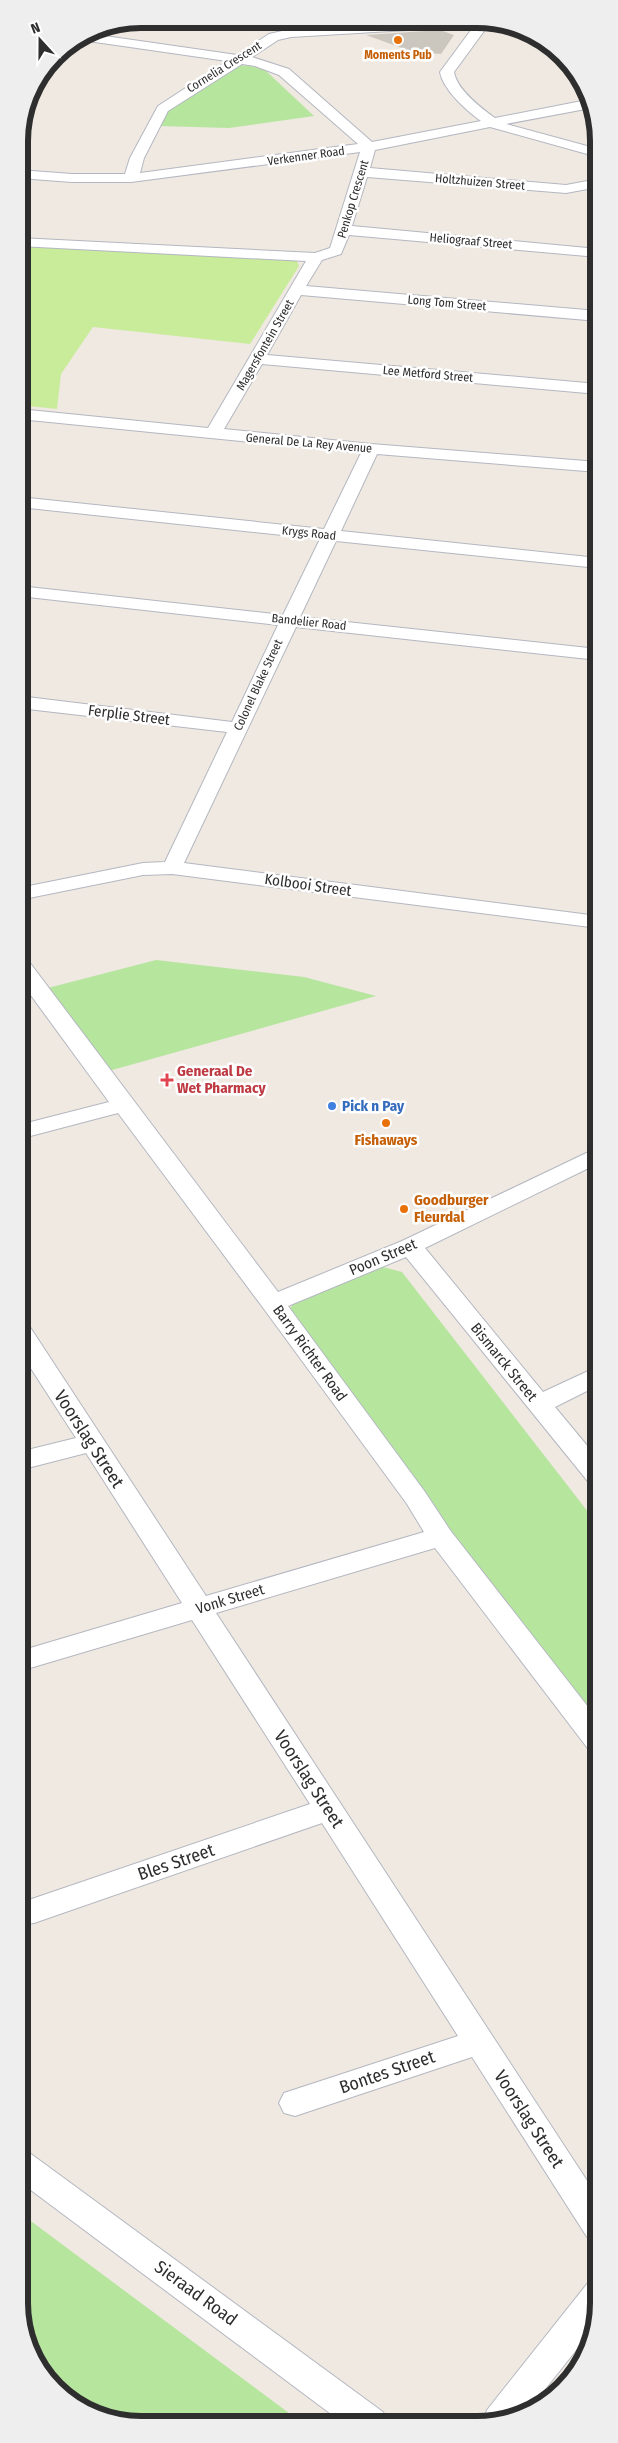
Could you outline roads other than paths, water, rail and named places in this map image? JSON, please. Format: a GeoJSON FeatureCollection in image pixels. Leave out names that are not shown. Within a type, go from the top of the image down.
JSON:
{"type":"FeatureCollection","features":[{"type":"Feature","properties":{"kind":"street","name":"Cornelia Crescent"},"geometry":{"type":"LineString","coordinates":[[131,178],[137,158],[163,109],[265,41],[284,34],[384,28]]}},
{"type":"Feature","properties":{"kind":"street"},"geometry":{"type":"LineString","coordinates":[[479,28],[455,59],[447,75],[471,106],[492,123],[590,151]]}},
{"type":"Feature","properties":{"kind":"street","name":"Penkop Crescent"},"geometry":{"type":"LineString","coordinates":[[28,242],[316,257],[336,251],[344,230],[369,147],[284,72],[266,64],[94,37]]}},
{"type":"Feature","properties":{"kind":"street","name":"Verkenner Road"},"geometry":{"type":"LineString","coordinates":[[28,175],[72,178],[131,178],[369,147],[585,105]]}},
{"type":"Feature","properties":{"kind":"street","name":"Holtzhuizen Street"},"geometry":{"type":"LineString","coordinates":[[361,172],[566,189],[590,185]]}},
{"type":"Feature","properties":{"kind":"street","name":"Heliograaf Street"},"geometry":{"type":"LineString","coordinates":[[344,230],[590,252]]}},
{"type":"Feature","properties":{"kind":"street","name":"Magersfontein Street"},"geometry":{"type":"LineString","coordinates":[[213,434],[316,257]]}},
{"type":"Feature","properties":{"kind":"street","name":"Long Tom Street"},"geometry":{"type":"LineString","coordinates":[[296,290],[590,315]]}},
{"type":"Feature","properties":{"kind":"street","name":"Lee Metford Street"},"geometry":{"type":"LineString","coordinates":[[257,359],[590,389]]}},
{"type":"Feature","properties":{"kind":"street","name":"General De La Rey Avenue"},"geometry":{"type":"LineString","coordinates":[[28,415],[213,434],[590,466]]}},
{"type":"Feature","properties":{"kind":"street","name":"Colonel Blake Street"},"geometry":{"type":"LineString","coordinates":[[172,868],[371,448]]}},
{"type":"Feature","properties":{"kind":"street","name":"Krygs Road"},"geometry":{"type":"LineString","coordinates":[[28,503],[590,562]]}},
{"type":"Feature","properties":{"kind":"street","name":"Bandelier Road"},"geometry":{"type":"LineString","coordinates":[[28,592],[590,654]]}},
{"type":"Feature","properties":{"kind":"street","name":"Ferplie Street"},"geometry":{"type":"LineString","coordinates":[[28,703],[238,728]]}},
{"type":"Feature","properties":{"kind":"street","name":"Kolbooi Street"},"geometry":{"type":"LineString","coordinates":[[28,892],[143,869],[172,868],[590,921]]}},
{"type":"Feature","properties":{"kind":"street","name":"Barry Richter Road"},"geometry":{"type":"LineString","coordinates":[[28,976],[273,1303],[416,1498],[441,1536],[590,1730]]}},
{"type":"Feature","properties":{"kind":"street"},"geometry":{"type":"LineString","coordinates":[[28,1130],[123,1105]]}},
{"type":"Feature","properties":{"kind":"street","name":"Poon Street"},"geometry":{"type":"LineString","coordinates":[[273,1303],[410,1246],[590,1158]]}},
{"type":"Feature","properties":{"kind":"street","name":"Bismarck Street"},"geometry":{"type":"LineString","coordinates":[[410,1246],[590,1467]]}},
{"type":"Feature","properties":{"kind":"street","name":"Voorslag Street"},"geometry":{"type":"LineString","coordinates":[[28,1342],[590,2214]]}},
{"type":"Feature","properties":{"kind":"street"},"geometry":{"type":"LineString","coordinates":[[539,1404],[590,1378]]}},
{"type":"Feature","properties":{"kind":"street"},"geometry":{"type":"LineString","coordinates":[[28,1459],[92,1442]]}},
{"type":"Feature","properties":{"kind":"street","name":"Vonk Street"},"geometry":{"type":"LineString","coordinates":[[28,1659],[441,1536]]}},
{"type":"Feature","properties":{"kind":"street","name":"Bles Street"},"geometry":{"type":"LineString","coordinates":[[28,1912],[329,1809]]}},
{"type":"Feature","properties":{"kind":"street","name":"Bontes Street"},"geometry":{"type":"LineString","coordinates":[[296,2103],[479,2042]]}},
{"type":"Feature","properties":{"kind":"street","name":"Sieraad Road"},"geometry":{"type":"LineString","coordinates":[[28,2170],[362,2416]]}},
{"type":"Feature","properties":{"kind":"street"},"geometry":{"type":"LineString","coordinates":[[506,2412],[590,2306]]}},
{"type":"Feature","properties":{"kind":"place","name":"Moments Pub"},"geometry":{"type":"Point","coordinates":[398,40]}},
{"type":"Feature","properties":{"kind":"place","name":"Generaal De Wet Pharmacy"},"geometry":{"type":"Point","coordinates":[167,1080]}},
{"type":"Feature","properties":{"kind":"place","name":"Pick n Pay"},"geometry":{"type":"Point","coordinates":[332,1106]}},
{"type":"Feature","properties":{"kind":"place","name":"Fishaways"},"geometry":{"type":"Point","coordinates":[386,1123]}},
{"type":"Feature","properties":{"kind":"place","name":"Goodburger Fleurdal"},"geometry":{"type":"Point","coordinates":[404,1209]}}]}
